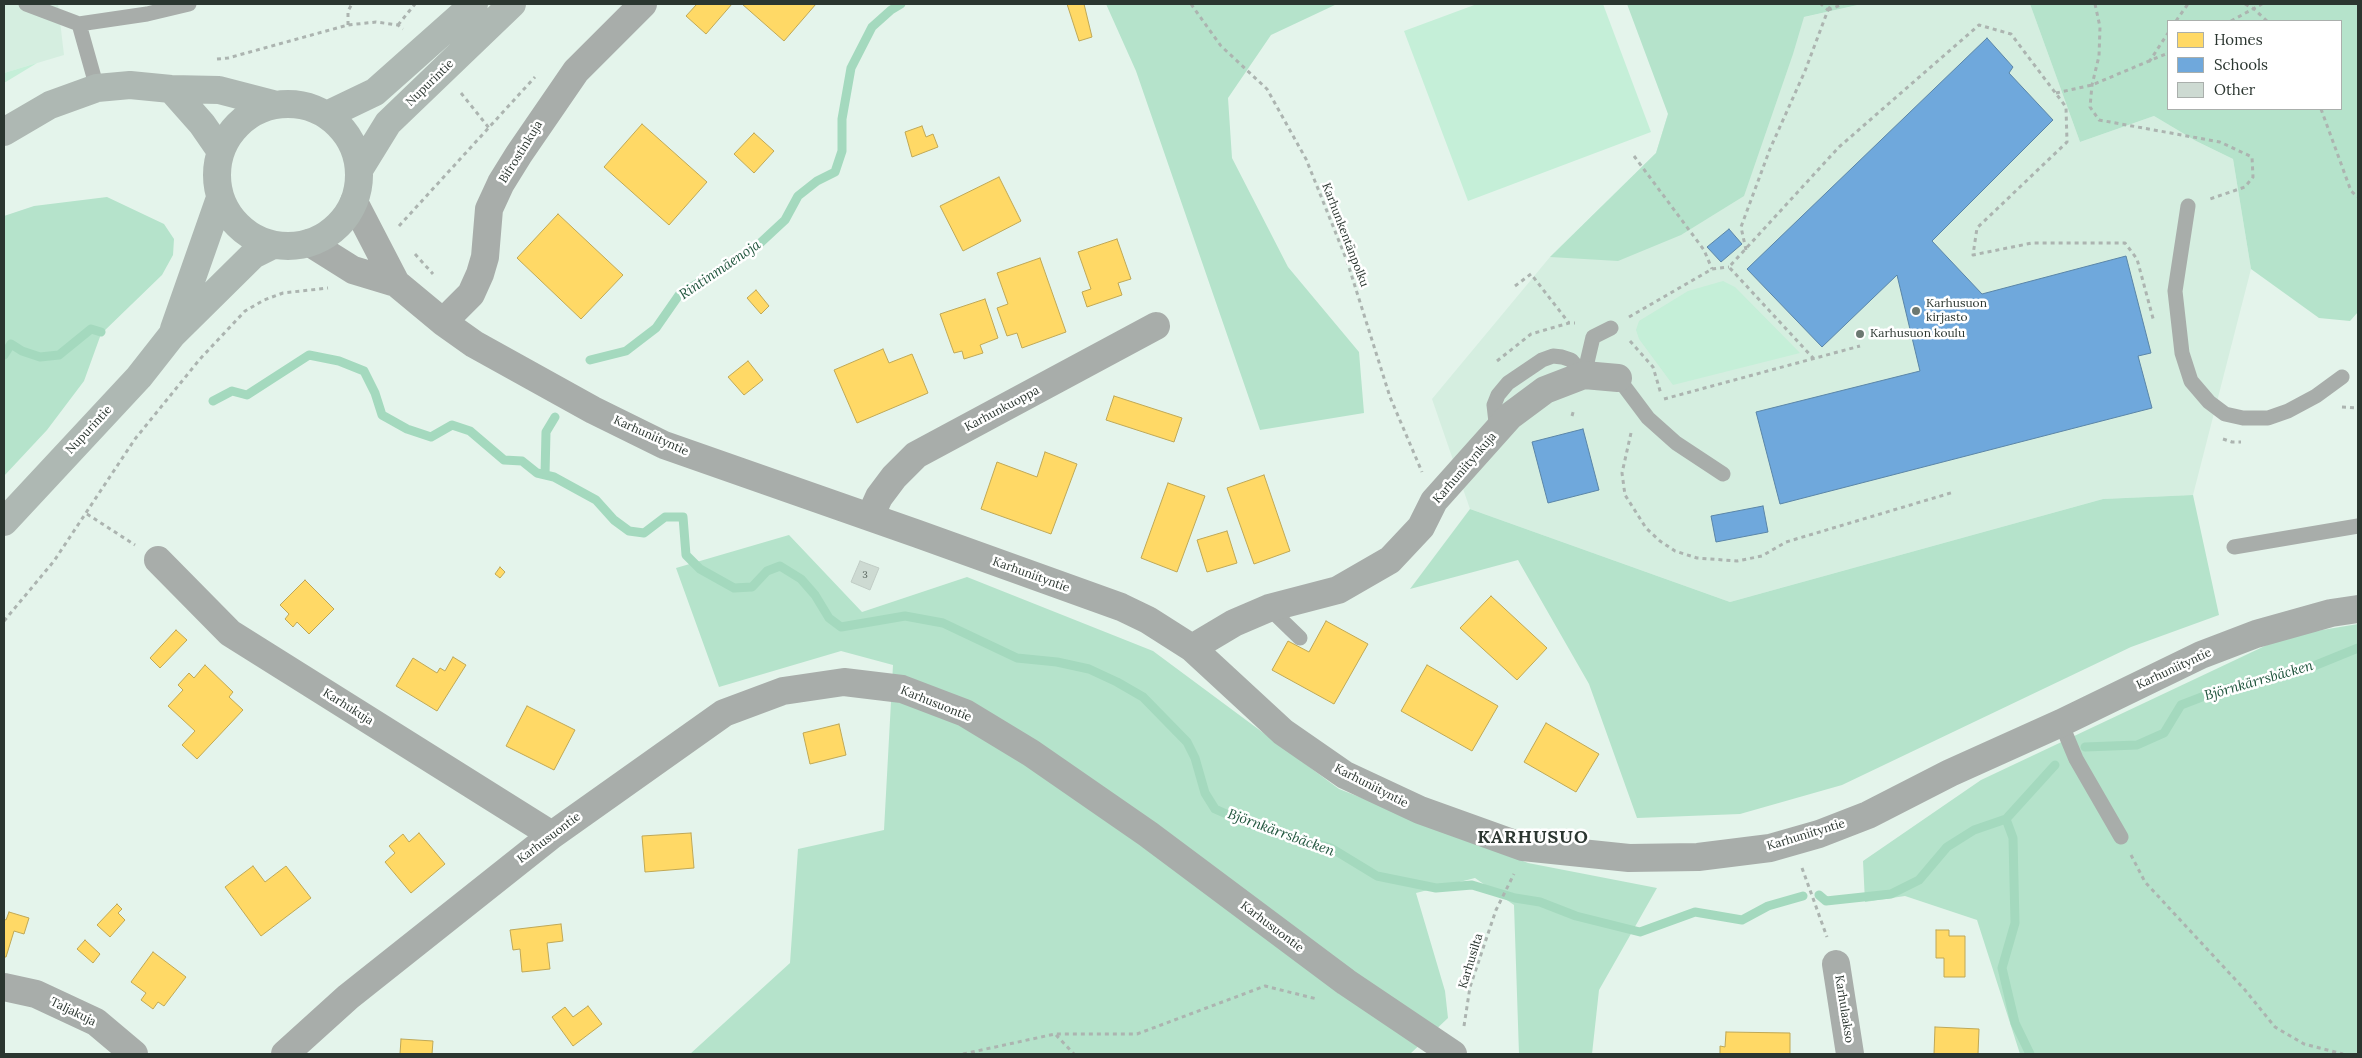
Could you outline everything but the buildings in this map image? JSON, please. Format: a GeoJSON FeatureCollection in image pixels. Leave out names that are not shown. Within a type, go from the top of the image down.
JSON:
{"type":"FeatureCollection","features":[{"type":"Feature","properties":{"kind":"main road"},"geometry":{"type":"LineString","coordinates":[[327,115],[375,92],[474,4]]}},
{"type":"Feature","properties":{"kind":"main road","name":"Nupurintie"},"geometry":{"type":"LineString","coordinates":[[359,170],[388,123],[512,4]]}},
{"type":"Feature","properties":{"kind":"main road"},"geometry":{"type":"LineString","coordinates":[[4,132],[50,105],[97,88],[130,85],[171,89],[218,90],[274,104],[292,103],[311,107],[327,115],[344,130],[354,149],[359,170],[358,187],[354,202],[344,220],[328,234],[310,243],[292,247],[272,245],[250,236],[231,220],[220,198],[216,174],[220,150],[232,129],[251,113],[274,104]]}},
{"type":"Feature","properties":{"kind":"main road"},"geometry":{"type":"LineString","coordinates":[[171,89],[202,124],[220,150]]}},
{"type":"Feature","properties":{"kind":"main road","name":"Nupurintie"},"geometry":{"type":"LineString","coordinates":[[172,335],[220,198]]}},
{"type":"Feature","properties":{"kind":"main road","name":"Nupurintie"},"geometry":{"type":"LineString","coordinates":[[4,522],[139,377],[172,335],[253,255],[272,245]]}},
{"type":"Feature","properties":{"kind":"street","name":"Bifrostinkuja"},"geometry":{"type":"LineString","coordinates":[[452,313],[471,294],[480,274],[485,257],[489,209],[501,183],[535,128],[576,71],[643,4]]}},
{"type":"Feature","properties":{"kind":"street","name":"Karhuniityntie"},"geometry":{"type":"LineString","coordinates":[[354,202],[396,283]]}},
{"type":"Feature","properties":{"kind":"street","name":"Karhuniityntie"},"geometry":{"type":"LineString","coordinates":[[310,243],[353,270],[396,283],[452,313],[474,344],[526,375],[664,445],[1121,607],[1148,620],[1192,648],[1283,732],[1344,775],[1420,810],[1523,847],[1630,858],[1698,857],[1770,848],[1868,815],[2201,655],[2256,634],[2331,614],[2358,609]]}},
{"type":"Feature","properties":{"kind":"street","name":"Karhunkuoppa"},"geometry":{"type":"LineString","coordinates":[[870,517],[879,497],[894,477],[916,455],[1156,326]]}},
{"type":"Feature","properties":{"kind":"street","name":"Karhuniitynkuja"},"geometry":{"type":"LineString","coordinates":[[1192,648],[1234,623],[1270,608],[1338,590],[1390,560],[1421,527],[1434,500],[1510,416],[1545,390],[1584,375],[1618,378]]}},
{"type":"Feature","properties":{"kind":"street","name":"Karhukuja"},"geometry":{"type":"LineString","coordinates":[[158,560],[230,634],[552,835]]}},
{"type":"Feature","properties":{"kind":"street","name":"Karhusuontie"},"geometry":{"type":"LineString","coordinates":[[285,1054],[348,997],[552,835],[724,713],[782,691],[844,682],[902,689],[966,714],[1031,753],[1148,834],[1346,982],[1458,1045]]}},
{"type":"Feature","properties":{"kind":"street","name":"Karhulaakso"},"geometry":{"type":"LineString","coordinates":[[1836,964],[1850,1054]]}},
{"type":"Feature","properties":{"kind":"street","name":"Taljakuja"},"geometry":{"type":"LineString","coordinates":[[4,988],[36,994],[96,1022],[134,1054]]}},
{"type":"Feature","properties":{"kind":"lane"},"geometry":{"type":"LineString","coordinates":[[26,4],[79,24],[147,14],[188,4]]}},
{"type":"Feature","properties":{"kind":"lane"},"geometry":{"type":"LineString","coordinates":[[79,24],[97,88]]}},
{"type":"Feature","properties":{"kind":"lane"},"geometry":{"type":"LineString","coordinates":[[2188,206],[2175,291],[2181,344],[2191,381],[2209,402],[2225,414],[2244,418],[2268,418],[2288,411],[2316,396],[2342,377]]}},
{"type":"Feature","properties":{"kind":"lane"},"geometry":{"type":"LineString","coordinates":[[1584,375],[1593,337],[1611,328]]}},
{"type":"Feature","properties":{"kind":"lane"},"geometry":{"type":"LineString","coordinates":[[1618,378],[1648,418],[1676,444],[1723,474]]}},
{"type":"Feature","properties":{"kind":"lane"},"geometry":{"type":"LineString","coordinates":[[2234,547],[2358,526]]}},
{"type":"Feature","properties":{"kind":"lane"},"geometry":{"type":"LineString","coordinates":[[1270,608],[1300,638]]}},
{"type":"Feature","properties":{"kind":"lane"},"geometry":{"type":"LineString","coordinates":[[2060,724],[2076,759],[2121,837]]}},
{"type":"Feature","properties":{"kind":"path"},"geometry":{"type":"LineString","coordinates":[[348,25],[348,11],[352,4]]}},
{"type":"Feature","properties":{"kind":"path"},"geometry":{"type":"LineString","coordinates":[[398,25],[415,4]]}},
{"type":"Feature","properties":{"kind":"path","name":"Karhunkentänpolku"},"geometry":{"type":"LineString","coordinates":[[1191,4],[1222,46],[1266,88],[1306,158],[1348,262],[1390,397],[1434,500]]}},
{"type":"Feature","properties":{"kind":"path"},"geometry":{"type":"LineString","coordinates":[[1821,4],[1828,10]]}},
{"type":"Feature","properties":{"kind":"path"},"geometry":{"type":"LineString","coordinates":[[1746,250],[1741,227],[1770,149],[1805,72],[1828,10],[1832,4]]}},
{"type":"Feature","properties":{"kind":"path"},"geometry":{"type":"LineString","coordinates":[[1828,10],[1843,4]]}},
{"type":"Feature","properties":{"kind":"path"},"geometry":{"type":"LineString","coordinates":[[2095,4],[2100,27],[2090,107],[2099,120],[2220,142],[2252,157],[2253,177],[2245,187],[2188,206]]}},
{"type":"Feature","properties":{"kind":"path"},"geometry":{"type":"LineString","coordinates":[[2177,20],[2188,4]]}},
{"type":"Feature","properties":{"kind":"path"},"geometry":{"type":"LineString","coordinates":[[2245,4],[2266,20]]}},
{"type":"Feature","properties":{"kind":"path"},"geometry":{"type":"LineString","coordinates":[[2233,20],[2262,4]]}},
{"type":"Feature","properties":{"kind":"path"},"geometry":{"type":"LineString","coordinates":[[209,59],[228,58],[348,25],[376,22],[398,25],[405,30]]}},
{"type":"Feature","properties":{"kind":"path"},"geometry":{"type":"LineString","coordinates":[[1611,328],[1712,269],[1729,267],[1839,147],[1979,25],[2012,34],[2066,107],[2067,142],[1977,228],[1973,255],[2032,243]]}},
{"type":"Feature","properties":{"kind":"path"},"geometry":{"type":"LineString","coordinates":[[2149,62],[2167,35]]}},
{"type":"Feature","properties":{"kind":"path"},"geometry":{"type":"LineString","coordinates":[[2056,93],[2092,85],[2167,53]]}},
{"type":"Feature","properties":{"kind":"path"},"geometry":{"type":"LineString","coordinates":[[378,246],[395,232],[489,128],[456,88]]}},
{"type":"Feature","properties":{"kind":"path"},"geometry":{"type":"LineString","coordinates":[[2321,110],[2351,190],[2358,197]]}},
{"type":"Feature","properties":{"kind":"path"},"geometry":{"type":"LineString","coordinates":[[1634,156],[1704,250],[1712,269]]}},
{"type":"Feature","properties":{"kind":"path"},"geometry":{"type":"LineString","coordinates":[[414,253],[452,313]]}},
{"type":"Feature","properties":{"kind":"path"},"geometry":{"type":"LineString","coordinates":[[1729,267],[1814,359]]}},
{"type":"Feature","properties":{"kind":"path"},"geometry":{"type":"LineString","coordinates":[[4,621],[54,561],[135,439],[200,359],[245,311],[264,300],[283,293],[329,288],[339,285],[353,270]]}},
{"type":"Feature","properties":{"kind":"path"},"geometry":{"type":"LineString","coordinates":[[1515,286],[1531,274],[1569,323]]}},
{"type":"Feature","properties":{"kind":"path"},"geometry":{"type":"LineString","coordinates":[[1664,399],[1860,346]]}},
{"type":"Feature","properties":{"kind":"path"},"geometry":{"type":"LineString","coordinates":[[1629,424],[1631,433],[1622,473],[1625,495],[1646,528],[1660,541],[1675,550],[1697,558],[1737,561],[1762,556],[1786,542],[1954,492]]}},
{"type":"Feature","properties":{"kind":"path"},"geometry":{"type":"LineString","coordinates":[[87,514],[158,560]]}},
{"type":"Feature","properties":{"kind":"path"},"geometry":{"type":"LineString","coordinates":[[2121,837],[2145,882],[2245,990],[2275,1027],[2304,1044],[2343,1054]]}},
{"type":"Feature","properties":{"kind":"path"},"geometry":{"type":"LineString","coordinates":[[1793,841],[1836,964]]}},
{"type":"Feature","properties":{"kind":"path","name":"Karhusilta"},"geometry":{"type":"LineString","coordinates":[[1458,1045],[1470,987],[1496,910],[1513,876]]}},
{"type":"Feature","properties":{"kind":"path"},"geometry":{"type":"LineString","coordinates":[[963,1054],[1055,1034],[1137,1034],[1265,986],[1329,1002],[1346,982]]}},
{"type":"Feature","properties":{"kind":"path"},"geometry":{"type":"LineString","coordinates":[[1055,1034],[1074,1054]]}},
{"type":"Feature","properties":{"kind":"shaded area"},"geometry":{"type":"Polygon","coordinates":[[[4,4],[58,4],[64,55],[4,73],[4,4]]]}},
{"type":"Feature","properties":{"kind":"shaded area"},"geometry":{"type":"Polygon","coordinates":[[[1477,4],[1603,4],[1651,132],[1468,201],[1404,31],[1477,4]]]}},
{"type":"Feature","properties":{"kind":"shaded area","name":"Karhusuon koulu"},"geometry":{"type":"Polygon","coordinates":[[[1862,4],[2030,4],[2080,142],[2154,116],[2196,141],[2233,159],[2251,269],[2193,495],[2103,499],[1730,602],[1470,509],[1432,399],[1550,257],[1656,153],[1668,114],[1734,33],[1862,4]]]}},
{"type":"Feature","properties":{"kind":"shaded area"},"geometry":{"type":"Polygon","coordinates":[[[37,63],[4,83],[4,73],[37,63]]]}},
{"type":"Feature","properties":{"kind":"shaded area"},"geometry":{"type":"Polygon","coordinates":[[[1723,281],[1735,287],[1800,353],[1673,385],[1639,339],[1636,330],[1639,321],[1688,291],[1723,281]]]}},
{"type":"Feature","properties":{"kind":"green space"},"geometry":{"type":"Polygon","coordinates":[[[1106,4],[1337,4],[1271,35],[1228,98],[1232,158],[1288,267],[1359,352],[1364,413],[1260,430],[1136,71],[1106,4]]]}},
{"type":"Feature","properties":{"kind":"green space"},"geometry":{"type":"Polygon","coordinates":[[[1627,4],[1862,4],[1804,17],[1744,196],[1681,235],[1618,261],[1550,257],[1656,153],[1668,114],[1627,4]]]}},
{"type":"Feature","properties":{"kind":"green space"},"geometry":{"type":"Polygon","coordinates":[[[2030,4],[2358,4],[2358,312],[2350,321],[2319,318],[2251,269],[2233,159],[2196,141],[2154,116],[2080,142],[2030,4]]]}},
{"type":"Feature","properties":{"kind":"green space"},"geometry":{"type":"Polygon","coordinates":[[[107,197],[164,224],[174,239],[173,255],[162,275],[101,334],[84,381],[47,430],[4,476],[4,216],[34,206],[107,197]]]}},
{"type":"Feature","properties":{"kind":"green space"},"geometry":{"type":"Polygon","coordinates":[[[2193,495],[2219,615],[2131,647],[1842,785],[1740,814],[1637,818],[1589,684],[1518,560],[1410,589],[1470,509],[1730,602],[2103,499],[2193,495]]]}},
{"type":"Feature","properties":{"kind":"green space"},"geometry":{"type":"Polygon","coordinates":[[[789,535],[862,612],[967,577],[1153,651],[1339,789],[1528,863],[1657,888],[1599,990],[1592,1054],[1519,1054],[1514,905],[1475,878],[1416,893],[1445,991],[1448,1018],[1410,1054],[690,1054],[790,963],[798,849],[884,830],[893,665],[841,651],[719,687],[676,568],[789,535]]]}},
{"type":"Feature","properties":{"kind":"green space"},"geometry":{"type":"Polygon","coordinates":[[[2358,624],[2358,1054],[2020,1054],[1977,920],[1905,896],[1865,902],[1863,861],[1981,780],[2286,636],[2358,624]]]}},
{"type":"Feature","properties":{"kind":"waterway","name":"Rintinmäenoja"},"geometry":{"type":"LineString","coordinates":[[590,360],[626,351],[656,328],[679,295],[757,246],[785,220],[798,196],[817,181],[835,172],[842,151],[842,119],[851,68],[872,27],[891,10],[901,4]]}},
{"type":"Feature","properties":{"kind":"waterway","name":"Björnkärrsbäcken"},"geometry":{"type":"LineString","coordinates":[[4,355],[11,344],[22,351],[40,357],[59,355],[91,329],[101,332]]}},
{"type":"Feature","properties":{"kind":"waterway","name":"Björnkärrsbäcken"},"geometry":{"type":"LineString","coordinates":[[213,401],[232,391],[247,395],[309,355],[339,361],[364,371],[375,393],[382,415],[407,429],[431,437],[452,425],[470,431],[504,460],[522,461],[537,473],[554,477],[596,500],[614,520],[629,531],[644,533],[665,517],[683,517],[686,555],[700,569],[734,588],[752,587],[767,571],[780,566],[801,579],[815,595],[829,618],[841,627],[905,616],[943,623],[1017,658],[1057,662],[1089,669],[1117,682],[1143,697],[1187,742],[1195,758],[1205,793],[1215,809],[1249,824],[1331,848],[1377,876],[1436,888],[1472,885],[1515,898],[1540,902],[1576,916],[1640,932],[1695,912],[1742,920],[1768,906],[1803,896]]}},
{"type":"Feature","properties":{"kind":"waterway","name":"Rintinmäenoja"},"geometry":{"type":"LineString","coordinates":[[545,475],[546,432],[555,417]]}},
{"type":"Feature","properties":{"kind":"waterway","name":"Björnkärrsbäcken"},"geometry":{"type":"LineString","coordinates":[[2085,747],[2137,745],[2164,733],[2181,705],[2220,690],[2299,672],[2358,648]]}},
{"type":"Feature","properties":{"kind":"waterway","name":"Björnkärrsbäcken"},"geometry":{"type":"LineString","coordinates":[[1819,895],[1826,901],[1891,894],[1919,880],[1947,847],[1974,830],[2006,819],[2055,765]]}},
{"type":"Feature","properties":{"kind":"waterway"},"geometry":{"type":"LineString","coordinates":[[2006,819],[2013,838],[2015,923],[2002,968],[2015,1023],[2030,1054]]}},
{"type":"Feature","properties":{"kind":"place","name":"Karhusuon kirjasto"},"geometry":{"type":"Point","coordinates":[1916,311]}},
{"type":"Feature","properties":{"kind":"place","name":"Karhusuon koulu"},"geometry":{"type":"Point","coordinates":[1860,334]}},
{"type":"Feature","properties":{"kind":"district","name":"KARHUSUO"},"geometry":{"type":"Point","coordinates":[1533,838]}}]}
